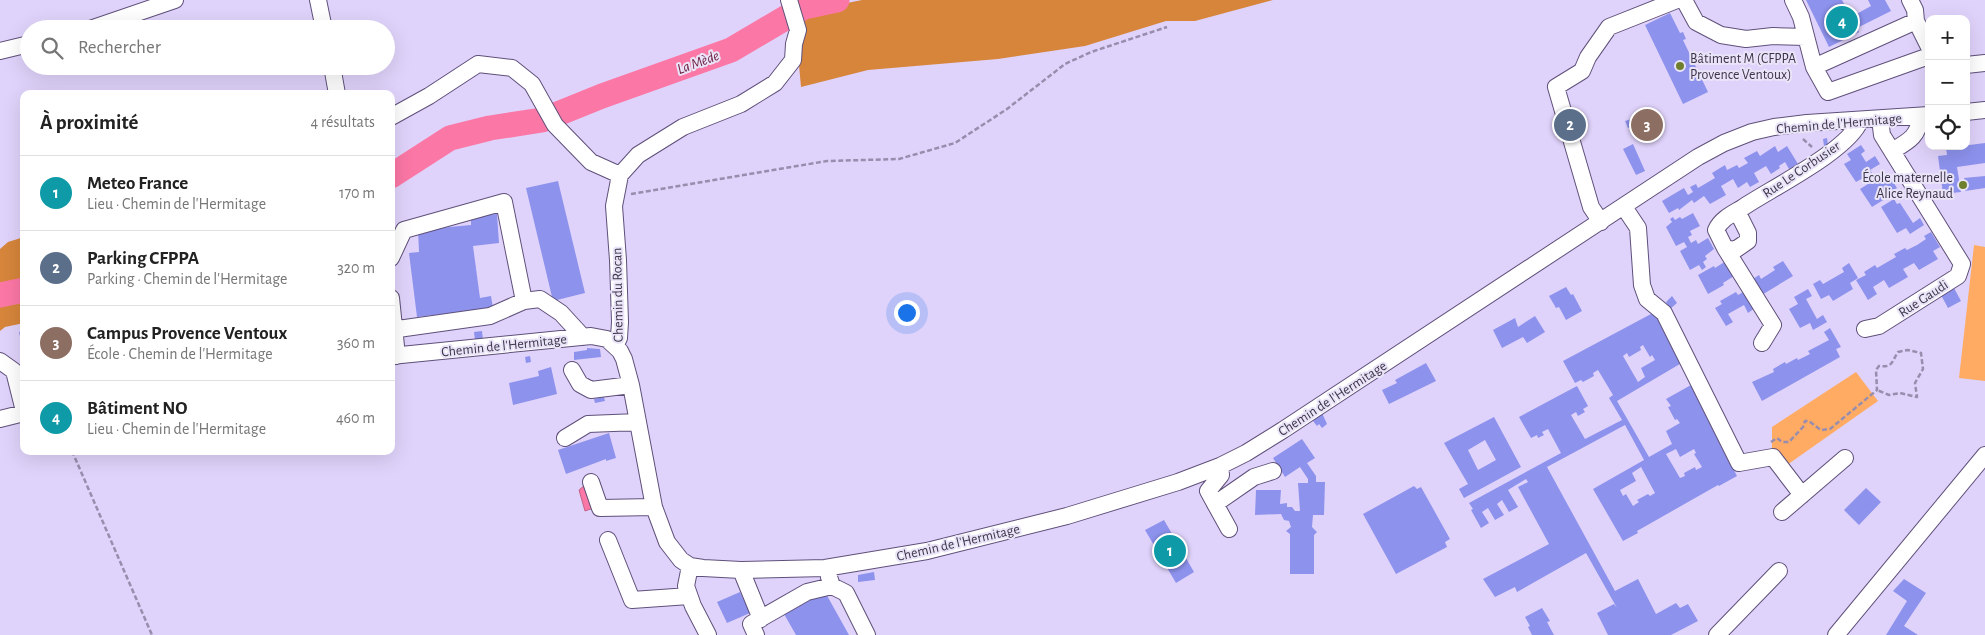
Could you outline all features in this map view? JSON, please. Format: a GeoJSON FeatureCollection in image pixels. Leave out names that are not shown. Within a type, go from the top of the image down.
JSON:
{"type":"FeatureCollection","features":[{"type":"Feature","properties":{"kind":"street"},"geometry":{"type":"LineString","coordinates":[[116,20],[175,0]]}},
{"type":"Feature","properties":{"kind":"street"},"geometry":{"type":"LineString","coordinates":[[318,0],[322,20]]}},
{"type":"Feature","properties":{"kind":"street"},"geometry":{"type":"LineString","coordinates":[[395,115],[478,64],[512,68],[532,84],[555,125],[591,162],[620,174],[638,155],[682,128],[741,104],[775,83],[793,60],[794,44],[798,30],[789,0]]}},
{"type":"Feature","properties":{"kind":"street"},"geometry":{"type":"LineString","coordinates":[[1601,222],[1591,207],[1556,87],[1582,71],[1588,57],[1609,27],[1677,0]]}},
{"type":"Feature","properties":{"kind":"street"},"geometry":{"type":"LineString","coordinates":[[1684,0],[1696,22],[1721,35],[1746,39],[1774,36],[1806,37]]}},
{"type":"Feature","properties":{"kind":"street"},"geometry":{"type":"LineString","coordinates":[[1793,0],[1801,17],[1814,67],[1828,92],[1925,57]]}},
{"type":"Feature","properties":{"kind":"street"},"geometry":{"type":"LineString","coordinates":[[1910,0],[1915,10],[1916,20],[1925,39]]}},
{"type":"Feature","properties":{"kind":"street"},"geometry":{"type":"LineString","coordinates":[[1814,67],[1916,20]]}},
{"type":"Feature","properties":{"kind":"street"},"geometry":{"type":"LineString","coordinates":[[0,51],[20,46]]}},
{"type":"Feature","properties":{"kind":"street"},"geometry":{"type":"LineString","coordinates":[[1970,65],[1985,63]]}},
{"type":"Feature","properties":{"kind":"street"},"geometry":{"type":"LineString","coordinates":[[334,75],[336,90]]}},
{"type":"Feature","properties":{"kind":"street"},"geometry":{"type":"LineString","coordinates":[[1970,112],[1985,110]]}},
{"type":"Feature","properties":{"kind":"street"},"geometry":{"type":"LineString","coordinates":[[1892,151],[1913,137],[1925,116]]}},
{"type":"Feature","properties":{"kind":"street","name":"Chemin de l'Hermitage"},"geometry":{"type":"LineString","coordinates":[[690,566],[741,570],[825,568],[927,551],[1067,516],[1178,482],[1220,466],[1246,453],[1698,157],[1724,143],[1752,132],[1807,122],[1860,121],[1925,116]]}},
{"type":"Feature","properties":{"kind":"street","name":"Rue Gaudi"},"geometry":{"type":"LineString","coordinates":[[1865,329],[1879,326],[1958,276],[1962,264],[1882,135],[1880,119]]}},
{"type":"Feature","properties":{"kind":"street","name":"Rue Le Corbusier"},"geometry":{"type":"LineString","coordinates":[[1762,342],[1773,325],[1724,248],[1716,230],[1719,223],[1839,145],[1858,126],[1860,121]]}},
{"type":"Feature","properties":{"kind":"street","name":"Chemin du Rocan"},"geometry":{"type":"LineString","coordinates":[[620,174],[614,206],[620,322],[619,338],[615,346],[624,360],[631,385],[654,507],[666,542],[681,560],[690,566]]}},
{"type":"Feature","properties":{"kind":"street"},"geometry":{"type":"LineString","coordinates":[[395,249],[404,230],[504,202],[524,301]]}},
{"type":"Feature","properties":{"kind":"street"},"geometry":{"type":"LineString","coordinates":[[1624,207],[1638,228],[1642,285],[1647,299],[1664,313],[1739,463],[1773,457],[1802,495]]}},
{"type":"Feature","properties":{"kind":"street"},"geometry":{"type":"LineString","coordinates":[[1724,248],[1735,250],[1748,241],[1748,233],[1737,211]]}},
{"type":"Feature","properties":{"kind":"street"},"geometry":{"type":"LineString","coordinates":[[395,330],[490,316],[524,301],[540,299],[561,313],[583,337]]}},
{"type":"Feature","properties":{"kind":"street","name":"Chemin de l'Hermitage"},"geometry":{"type":"LineString","coordinates":[[395,356],[583,337],[599,337],[606,339],[615,346]]}},
{"type":"Feature","properties":{"kind":"street"},"geometry":{"type":"LineString","coordinates":[[0,361],[14,371],[20,396]]}},
{"type":"Feature","properties":{"kind":"street"},"geometry":{"type":"LineString","coordinates":[[572,370],[580,384],[591,390],[631,385]]}},
{"type":"Feature","properties":{"kind":"street"},"geometry":{"type":"LineString","coordinates":[[0,419],[20,413]]}},
{"type":"Feature","properties":{"kind":"street"},"geometry":{"type":"LineString","coordinates":[[565,438],[588,424],[638,422]]}},
{"type":"Feature","properties":{"kind":"street"},"geometry":{"type":"LineString","coordinates":[[1836,635],[1985,455]]}},
{"type":"Feature","properties":{"kind":"street"},"geometry":{"type":"LineString","coordinates":[[1782,512],[1845,458]]}},
{"type":"Feature","properties":{"kind":"street"},"geometry":{"type":"LineString","coordinates":[[1220,466],[1220,475],[1208,491],[1229,529]]}},
{"type":"Feature","properties":{"kind":"street"},"geometry":{"type":"LineString","coordinates":[[1215,504],[1254,477],[1273,471]]}},
{"type":"Feature","properties":{"kind":"street"},"geometry":{"type":"LineString","coordinates":[[592,482],[600,508],[654,507]]}},
{"type":"Feature","properties":{"kind":"street"},"geometry":{"type":"LineString","coordinates":[[608,540],[632,600],[689,596]]}},
{"type":"Feature","properties":{"kind":"street"},"geometry":{"type":"LineString","coordinates":[[690,566],[686,586],[708,635]]}},
{"type":"Feature","properties":{"kind":"street"},"geometry":{"type":"LineString","coordinates":[[825,568],[832,586]]}},
{"type":"Feature","properties":{"kind":"street"},"geometry":{"type":"LineString","coordinates":[[741,570],[761,619]]}},
{"type":"Feature","properties":{"kind":"street"},"geometry":{"type":"LineString","coordinates":[[1717,635],[1780,571]]}},
{"type":"Feature","properties":{"kind":"street"},"geometry":{"type":"LineString","coordinates":[[756,635],[752,624],[807,592],[832,586],[846,593],[867,635]]}},
{"type":"Feature","properties":{"kind":"path"},"geometry":{"type":"LineString","coordinates":[[615,199],[629,194],[828,161],[899,159],[955,144],[1007,109],[1065,64],[1091,52],[1167,27]]}},
{"type":"Feature","properties":{"kind":"path"},"geometry":{"type":"LineString","coordinates":[[1798,137],[1812,147],[1819,159]]}},
{"type":"Feature","properties":{"kind":"path"},"geometry":{"type":"LineString","coordinates":[[1908,350],[1920,353],[1923,369],[1916,383],[1917,397],[1900,393],[1889,394],[1877,390],[1876,370],[1879,366],[1885,367],[1894,362],[1898,352],[1908,350]]}},
{"type":"Feature","properties":{"kind":"path"},"geometry":{"type":"LineString","coordinates":[[1763,459],[1768,445],[1777,438],[1782,442],[1789,442],[1805,421],[1809,421],[1821,430],[1830,429],[1877,390]]}},
{"type":"Feature","properties":{"kind":"path"},"geometry":{"type":"LineString","coordinates":[[74,455],[152,635]]}},
{"type":"Feature","properties":{"kind":"shaded area"},"geometry":{"type":"Polygon","coordinates":[[[862,0],[1273,0],[1195,21],[1166,21],[1085,46],[998,59],[868,70],[801,87],[799,65],[806,26],[802,16],[812,10],[862,0]]]}},
{"type":"Feature","properties":{"kind":"shaded area"},"geometry":{"type":"Polygon","coordinates":[[[20,238],[20,324],[5,327],[0,331],[0,249],[8,242],[20,238]]]}},
{"type":"Feature","properties":{"kind":"shaded area"},"geometry":{"type":"Polygon","coordinates":[[[1974,245],[1985,247],[1985,381],[1959,378],[1974,245]]]}},
{"type":"Feature","properties":{"kind":"shaded area"},"geometry":{"type":"Polygon","coordinates":[[[1856,372],[1878,401],[1787,465],[1772,448],[1772,427],[1856,372]]]}},
{"type":"Feature","properties":{"kind":"shaded area"},"geometry":{"type":"Polygon","coordinates":[[[585,485],[596,507],[585,511],[579,490],[585,485]]]}},
{"type":"Feature","properties":{"kind":"building"},"geometry":{"type":"Polygon","coordinates":[[[1806,0],[1842,0],[1851,17],[1871,6],[1868,0],[1885,0],[1891,11],[1857,28],[1859,32],[1829,47],[1806,0]]]}},
{"type":"Feature","properties":{"kind":"building","name":"Bâtiment M (CFPPA Provence Ventoux)"},"geometry":{"type":"Polygon","coordinates":[[[1670,13],[1680,33],[1683,32],[1686,39],[1683,40],[1708,92],[1683,104],[1645,25],[1670,13]]]}},
{"type":"Feature","properties":{"kind":"building"},"geometry":{"type":"Polygon","coordinates":[[[1638,117],[1640,123],[1628,128],[1625,121],[1638,117]]]}},
{"type":"Feature","properties":{"kind":"building"},"geometry":{"type":"Polygon","coordinates":[[[1827,138],[1828,145],[1824,146],[1823,139],[1827,138]]]}},
{"type":"Feature","properties":{"kind":"building"},"geometry":{"type":"Polygon","coordinates":[[[1985,143],[1985,163],[1957,167],[1961,192],[1943,194],[1938,156],[1947,155],[1946,150],[1970,150],[1970,145],[1985,143]]]}},
{"type":"Feature","properties":{"kind":"building"},"geometry":{"type":"Polygon","coordinates":[[[1633,144],[1645,171],[1636,175],[1623,149],[1633,144]]]}},
{"type":"Feature","properties":{"kind":"building"},"geometry":{"type":"Polygon","coordinates":[[[1861,145],[1865,151],[1861,154],[1866,162],[1875,156],[1880,164],[1870,170],[1872,173],[1856,182],[1844,164],[1851,160],[1847,154],[1861,145]]]}},
{"type":"Feature","properties":{"kind":"building"},"geometry":{"type":"Polygon","coordinates":[[[1775,146],[1778,152],[1787,146],[1798,164],[1789,169],[1785,162],[1771,174],[1766,166],[1754,173],[1759,182],[1750,187],[1747,182],[1738,188],[1733,179],[1721,186],[1726,195],[1710,204],[1704,196],[1694,203],[1692,200],[1679,210],[1678,208],[1669,213],[1662,201],[1684,188],[1688,195],[1693,192],[1690,187],[1696,184],[1698,188],[1715,178],[1712,173],[1725,165],[1727,170],[1737,165],[1739,168],[1748,163],[1744,158],[1757,151],[1760,156],[1775,146]]]}},
{"type":"Feature","properties":{"kind":"building"},"geometry":{"type":"Polygon","coordinates":[[[1888,174],[1897,188],[1886,195],[1888,197],[1872,207],[1860,189],[1888,174]]]}},
{"type":"Feature","properties":{"kind":"building"},"geometry":{"type":"Polygon","coordinates":[[[1985,176],[1985,188],[1965,191],[1964,178],[1985,176]]]}},
{"type":"Feature","properties":{"kind":"building"},"geometry":{"type":"Polygon","coordinates":[[[558,181],[585,293],[553,301],[526,188],[558,181]]]}},
{"type":"Feature","properties":{"kind":"building"},"geometry":{"type":"Polygon","coordinates":[[[1894,199],[1897,204],[1900,203],[1913,223],[1920,218],[1924,225],[1910,234],[1906,228],[1897,233],[1881,207],[1894,199]]]}},
{"type":"Feature","properties":{"kind":"building"},"geometry":{"type":"Polygon","coordinates":[[[1693,213],[1700,226],[1690,231],[1692,235],[1688,237],[1691,243],[1696,240],[1698,244],[1708,238],[1714,249],[1705,256],[1707,259],[1703,262],[1706,267],[1702,270],[1699,265],[1690,270],[1680,251],[1687,247],[1684,242],[1676,246],[1666,227],[1672,222],[1670,219],[1673,217],[1675,220],[1680,217],[1682,219],[1693,213]]]}},
{"type":"Feature","properties":{"kind":"building"},"geometry":{"type":"Polygon","coordinates":[[[497,214],[499,243],[473,246],[480,298],[491,296],[493,308],[417,317],[409,253],[419,252],[418,230],[471,225],[471,216],[497,214]]]}},
{"type":"Feature","properties":{"kind":"building"},"geometry":{"type":"Polygon","coordinates":[[[1931,232],[1940,247],[1933,251],[1938,259],[1919,270],[1914,263],[1903,269],[1908,277],[1889,288],[1884,280],[1873,287],[1877,294],[1868,300],[1856,280],[1866,275],[1864,272],[1875,265],[1877,268],[1896,257],[1894,254],[1905,248],[1907,250],[1917,245],[1926,239],[1924,236],[1931,232]]]}},
{"type":"Feature","properties":{"kind":"building"},"geometry":{"type":"Polygon","coordinates":[[[1726,261],[1734,276],[1723,283],[1724,285],[1708,294],[1698,275],[1726,261]]]}},
{"type":"Feature","properties":{"kind":"building"},"geometry":{"type":"Polygon","coordinates":[[[1783,261],[1793,276],[1760,296],[1750,281],[1759,275],[1761,279],[1775,270],[1773,267],[1783,261]]]}},
{"type":"Feature","properties":{"kind":"building"},"geometry":{"type":"Polygon","coordinates":[[[1849,263],[1858,278],[1850,283],[1853,289],[1833,301],[1829,295],[1821,299],[1813,284],[1820,280],[1823,284],[1844,272],[1842,268],[1849,263]]]}},
{"type":"Feature","properties":{"kind":"building"},"geometry":{"type":"Polygon","coordinates":[[[1566,287],[1571,295],[1573,294],[1582,311],[1566,320],[1559,307],[1556,308],[1549,296],[1566,287]]]}},
{"type":"Feature","properties":{"kind":"building"},"geometry":{"type":"Polygon","coordinates":[[[1954,288],[1961,301],[1948,308],[1941,295],[1954,288]]]}},
{"type":"Feature","properties":{"kind":"building"},"geometry":{"type":"Polygon","coordinates":[[[1808,289],[1812,296],[1806,299],[1817,319],[1823,315],[1827,322],[1813,330],[1810,323],[1800,328],[1789,309],[1798,304],[1794,297],[1808,289]]]}},
{"type":"Feature","properties":{"kind":"building"},"geometry":{"type":"Polygon","coordinates":[[[1745,291],[1755,308],[1748,313],[1744,305],[1728,314],[1733,322],[1726,326],[1715,308],[1722,304],[1720,301],[1736,292],[1738,295],[1745,291]]]}},
{"type":"Feature","properties":{"kind":"building"},"geometry":{"type":"Polygon","coordinates":[[[1672,296],[1677,303],[1670,309],[1666,302],[1672,296]]]}},
{"type":"Feature","properties":{"kind":"building"},"geometry":{"type":"Polygon","coordinates":[[[1651,314],[1659,316],[1685,361],[1617,401],[1649,457],[1672,444],[1666,431],[1680,423],[1677,419],[1675,420],[1668,407],[1671,406],[1666,399],[1691,385],[1731,457],[1728,459],[1737,476],[1637,531],[1638,533],[1623,541],[1593,489],[1644,460],[1625,425],[1547,467],[1615,591],[1638,579],[1656,614],[1676,603],[1680,608],[1688,604],[1698,621],[1671,635],[1608,635],[1597,613],[1614,604],[1617,608],[1586,553],[1517,592],[1515,587],[1495,597],[1483,579],[1549,544],[1518,487],[1528,482],[1526,479],[1508,490],[1518,507],[1509,512],[1502,500],[1497,504],[1504,515],[1495,520],[1488,508],[1482,512],[1489,523],[1481,528],[1469,503],[1561,453],[1548,429],[1542,432],[1544,435],[1538,438],[1537,435],[1531,438],[1519,417],[1577,386],[1588,406],[1583,409],[1585,412],[1578,416],[1576,412],[1571,415],[1585,439],[1622,420],[1609,398],[1613,395],[1598,370],[1593,373],[1594,376],[1583,382],[1581,380],[1575,383],[1563,361],[1651,314]],[[1643,345],[1640,347],[1641,350],[1629,357],[1627,353],[1623,356],[1638,382],[1645,377],[1641,368],[1655,360],[1652,355],[1650,357],[1643,345]],[[1676,449],[1666,454],[1680,478],[1685,476],[1684,473],[1695,467],[1696,470],[1702,467],[1694,454],[1696,453],[1694,449],[1680,457],[1676,449]],[[1641,467],[1632,473],[1636,481],[1620,490],[1623,496],[1626,494],[1633,506],[1639,502],[1637,500],[1648,494],[1650,496],[1655,493],[1641,467]]]}},
{"type":"Feature","properties":{"kind":"building"},"geometry":{"type":"Polygon","coordinates":[[[1535,316],[1545,332],[1527,343],[1523,337],[1502,348],[1493,330],[1515,318],[1518,327],[1535,316]]]}},
{"type":"Feature","properties":{"kind":"building"},"geometry":{"type":"Polygon","coordinates":[[[1830,328],[1841,347],[1836,349],[1840,357],[1762,401],[1752,382],[1774,372],[1773,369],[1785,362],[1786,364],[1810,354],[1808,351],[1829,340],[1824,332],[1830,328]]]}},
{"type":"Feature","properties":{"kind":"building"},"geometry":{"type":"Polygon","coordinates":[[[482,331],[483,340],[475,340],[474,332],[482,331]]]}},
{"type":"Feature","properties":{"kind":"building"},"geometry":{"type":"Polygon","coordinates":[[[587,348],[600,349],[601,357],[574,360],[574,352],[587,350],[587,348]]]}},
{"type":"Feature","properties":{"kind":"building"},"geometry":{"type":"Polygon","coordinates":[[[530,356],[531,362],[526,363],[525,357],[530,356]]]}},
{"type":"Feature","properties":{"kind":"building"},"geometry":{"type":"Polygon","coordinates":[[[1426,363],[1436,381],[1389,404],[1382,390],[1397,383],[1395,380],[1426,363]]]}},
{"type":"Feature","properties":{"kind":"building"},"geometry":{"type":"Polygon","coordinates":[[[551,367],[557,394],[513,405],[509,383],[539,376],[538,371],[551,367]]]}},
{"type":"Feature","properties":{"kind":"building"},"geometry":{"type":"Polygon","coordinates":[[[604,397],[605,401],[595,403],[594,399],[604,397]]]}},
{"type":"Feature","properties":{"kind":"building"},"geometry":{"type":"Polygon","coordinates":[[[1322,413],[1327,424],[1322,428],[1313,421],[1322,413]]]}},
{"type":"Feature","properties":{"kind":"building"},"geometry":{"type":"Polygon","coordinates":[[[1494,417],[1521,467],[1464,498],[1459,489],[1468,484],[1444,443],[1494,417]],[[1485,440],[1468,450],[1478,470],[1496,460],[1485,440]]]}},
{"type":"Feature","properties":{"kind":"building"},"geometry":{"type":"Polygon","coordinates":[[[609,433],[616,458],[606,461],[606,459],[566,474],[558,450],[609,433]]]}},
{"type":"Feature","properties":{"kind":"building"},"geometry":{"type":"Polygon","coordinates":[[[1302,439],[1315,458],[1307,463],[1316,476],[1316,482],[1325,482],[1324,515],[1313,515],[1312,527],[1317,532],[1314,535],[1314,574],[1290,574],[1290,534],[1286,531],[1291,527],[1289,521],[1284,520],[1281,514],[1255,515],[1256,490],[1281,490],[1280,504],[1287,503],[1287,507],[1300,511],[1298,483],[1308,483],[1308,479],[1300,467],[1285,477],[1273,458],[1302,439]]]}},
{"type":"Feature","properties":{"kind":"building"},"geometry":{"type":"Polygon","coordinates":[[[1414,486],[1417,489],[1421,487],[1450,539],[1445,542],[1447,547],[1396,574],[1363,514],[1414,486]]]}},
{"type":"Feature","properties":{"kind":"building"},"geometry":{"type":"Polygon","coordinates":[[[1866,488],[1881,502],[1859,525],[1844,510],[1866,488]]]}},
{"type":"Feature","properties":{"kind":"building"},"geometry":{"type":"Polygon","coordinates":[[[1164,520],[1194,572],[1176,583],[1145,530],[1164,520]]]}},
{"type":"Feature","properties":{"kind":"building"},"geometry":{"type":"Polygon","coordinates":[[[874,572],[875,580],[858,582],[858,575],[874,572]]]}},
{"type":"Feature","properties":{"kind":"building"},"geometry":{"type":"Polygon","coordinates":[[[1904,579],[1926,593],[1904,626],[1918,635],[1886,635],[1907,601],[1893,591],[1904,579]]]}},
{"type":"Feature","properties":{"kind":"building"},"geometry":{"type":"Polygon","coordinates":[[[740,592],[750,613],[727,623],[717,602],[740,592]]]}},
{"type":"Feature","properties":{"kind":"building"},"geometry":{"type":"Polygon","coordinates":[[[825,592],[849,635],[796,635],[784,614],[825,592]]]}},
{"type":"Feature","properties":{"kind":"building"},"geometry":{"type":"Polygon","coordinates":[[[1542,608],[1550,621],[1547,622],[1554,635],[1532,635],[1528,627],[1530,626],[1525,617],[1542,608]]]}},
{"type":"Feature","properties":{"kind":"waterway","name":"La Mède"},"geometry":{"type":"LineString","coordinates":[[555,115],[602,96],[731,50],[804,7],[837,0]]}},
{"type":"Feature","properties":{"kind":"waterway","name":"La Mède"},"geometry":{"type":"LineString","coordinates":[[395,173],[450,138],[490,128],[542,120]]}},
{"type":"Feature","properties":{"kind":"waterway","name":"La Mède"},"geometry":{"type":"LineString","coordinates":[[0,295],[20,291]]}},
{"type":"Feature","properties":{"kind":"place","name":"Bâtiment NO"},"geometry":{"type":"Point","coordinates":[1842,22]}},
{"type":"Feature","properties":{"kind":"place","name":"Bâtiment M (CFPPA Provence Ventoux)"},"geometry":{"type":"Point","coordinates":[1680,66]}},
{"type":"Feature","properties":{"kind":"place","name":"Parking CFPPA"},"geometry":{"type":"Point","coordinates":[1570,125]}},
{"type":"Feature","properties":{"kind":"place","name":"Campus Provence Ventoux"},"geometry":{"type":"Point","coordinates":[1647,125]}},
{"type":"Feature","properties":{"kind":"place","name":"École maternelle Alice Reynaud"},"geometry":{"type":"Point","coordinates":[1963,185]}},
{"type":"Feature","properties":{"kind":"place","name":"Meteo France"},"geometry":{"type":"Point","coordinates":[1170,551]}}]}
